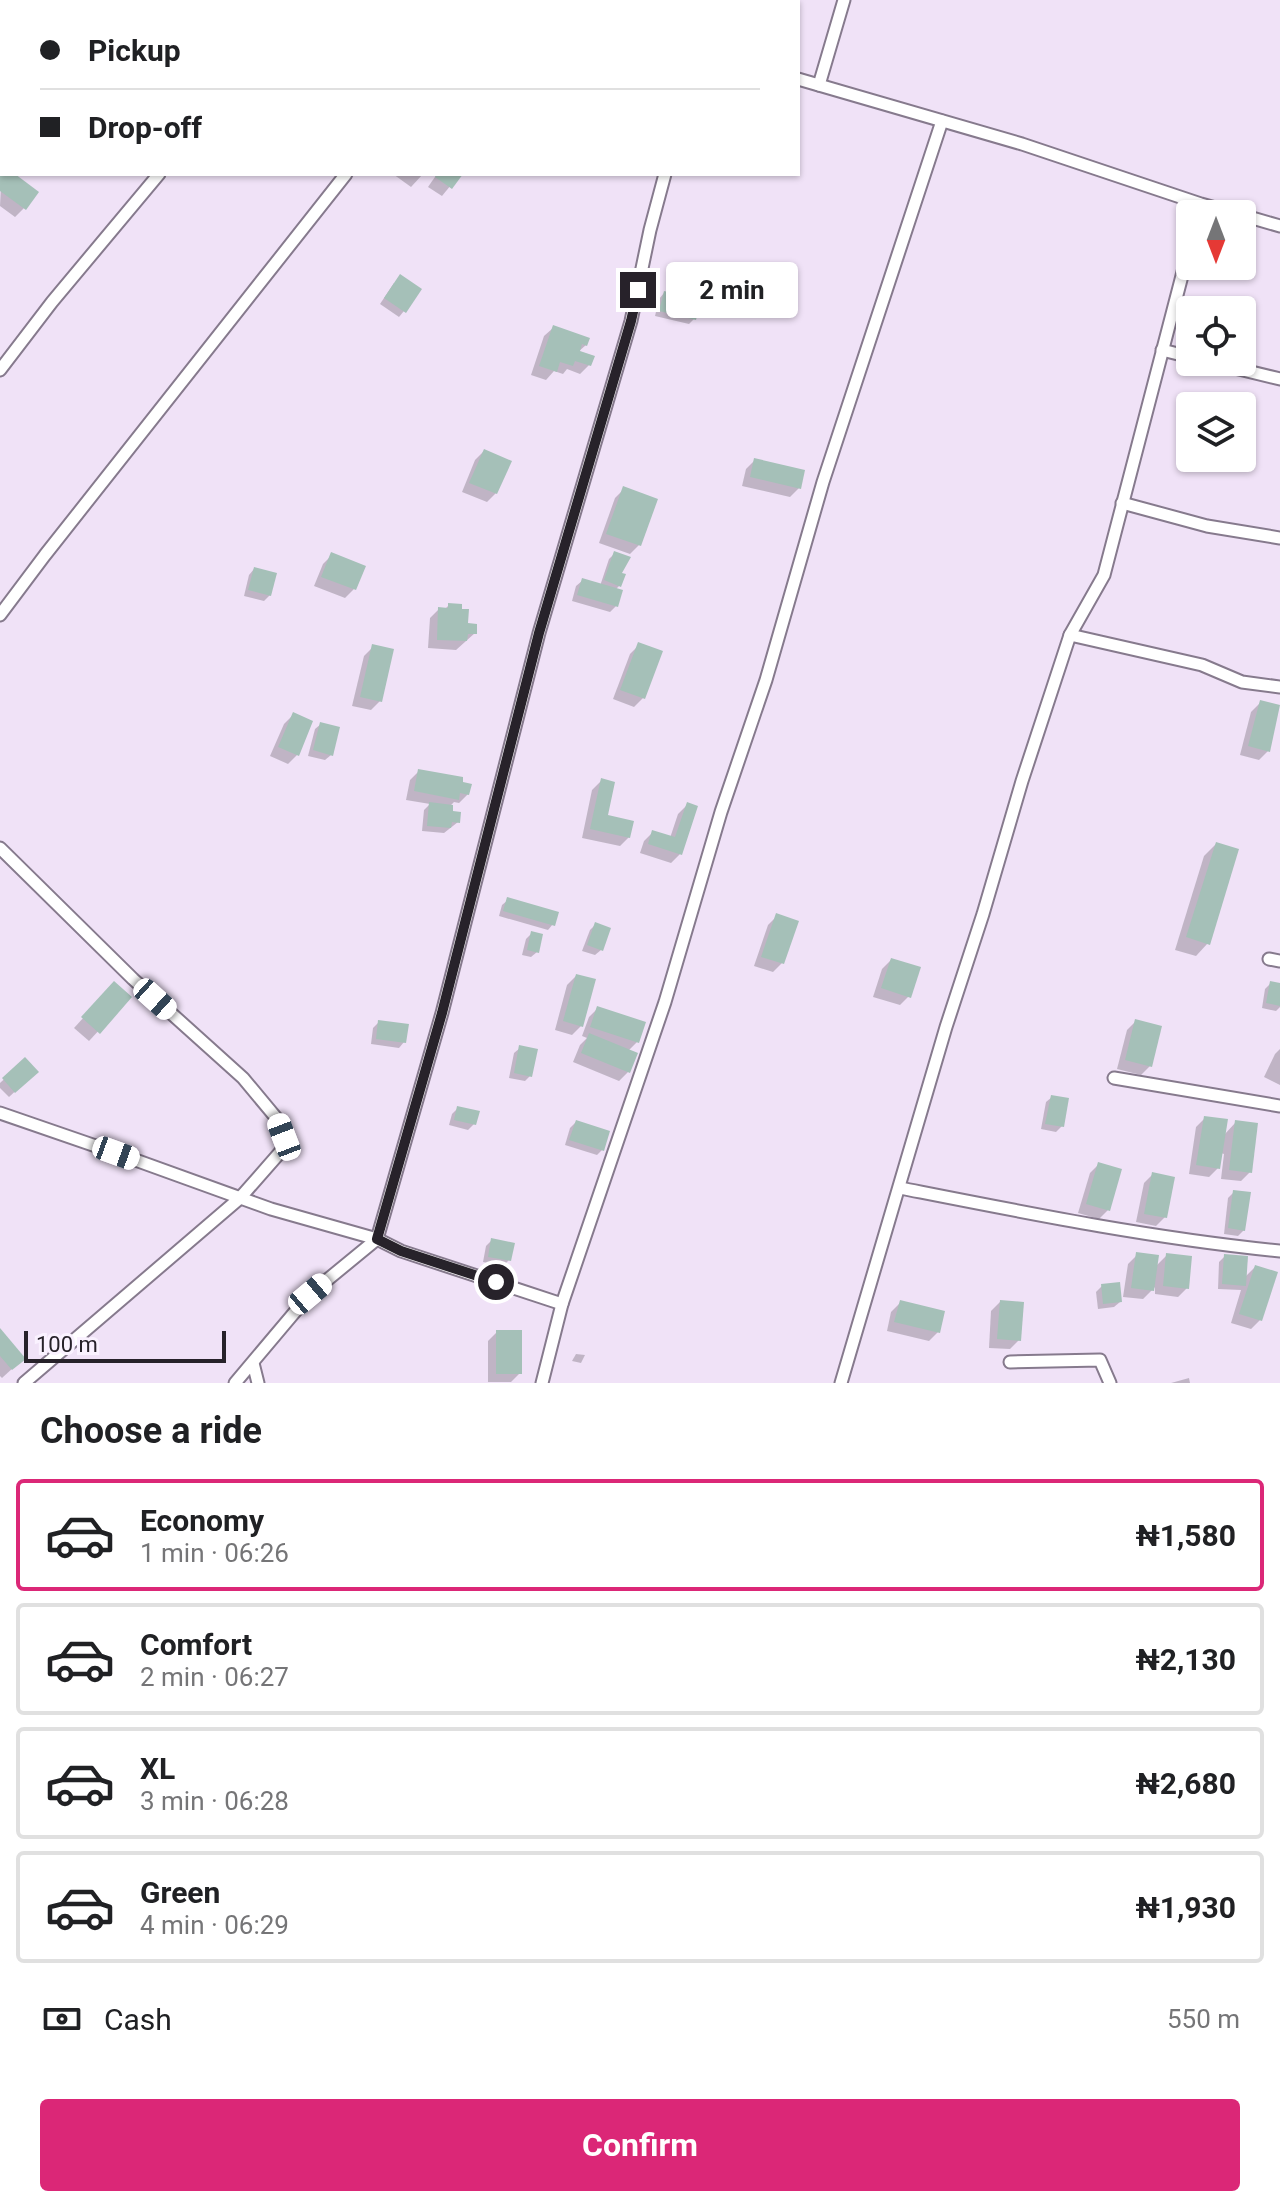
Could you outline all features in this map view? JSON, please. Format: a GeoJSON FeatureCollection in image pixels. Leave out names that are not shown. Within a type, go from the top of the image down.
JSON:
{"type":"FeatureCollection","features":[{"type":"Feature","properties":{"kind":"street"},"geometry":{"type":"LineString","coordinates":[[819,85],[844,0]]}},
{"type":"Feature","properties":{"kind":"street"},"geometry":{"type":"LineString","coordinates":[[800,80],[1037,149],[1176,200]]}},
{"type":"Feature","properties":{"kind":"street"},"geometry":{"type":"LineString","coordinates":[[542,1383],[562,1304],[665,1002],[721,812],[766,680],[823,482],[942,121]]}},
{"type":"Feature","properties":{"kind":"street"},"geometry":{"type":"LineString","coordinates":[[0,370],[52,302],[157,176]]}},
{"type":"Feature","properties":{"kind":"street"},"geometry":{"type":"LineString","coordinates":[[0,615],[344,176]]}},
{"type":"Feature","properties":{"kind":"street"},"geometry":{"type":"LineString","coordinates":[[235,1383],[310,1294],[377,1239],[442,1013],[539,633],[631,321],[664,176]]}},
{"type":"Feature","properties":{"kind":"street"},"geometry":{"type":"LineString","coordinates":[[1256,219],[1280,226]]}},
{"type":"Feature","properties":{"kind":"street"},"geometry":{"type":"LineString","coordinates":[[841,1383],[1022,781],[1070,635],[1104,575],[1181,280]]}},
{"type":"Feature","properties":{"kind":"street"},"geometry":{"type":"LineString","coordinates":[[1162,350],[1176,354]]}},
{"type":"Feature","properties":{"kind":"street"},"geometry":{"type":"LineString","coordinates":[[1256,373],[1280,379]]}},
{"type":"Feature","properties":{"kind":"street"},"geometry":{"type":"LineString","coordinates":[[1122,503],[1207,526],[1280,538]]}},
{"type":"Feature","properties":{"kind":"street"},"geometry":{"type":"LineString","coordinates":[[1070,635],[1202,665],[1242,682],[1280,687]]}},
{"type":"Feature","properties":{"kind":"street"},"geometry":{"type":"LineString","coordinates":[[0,848],[133,979],[243,1078],[278,1120],[284,1137],[283,1149],[240,1198],[24,1383]]}},
{"type":"Feature","properties":{"kind":"street"},"geometry":{"type":"LineString","coordinates":[[1114,1078],[1280,1106]]}},
{"type":"Feature","properties":{"kind":"street"},"geometry":{"type":"LineString","coordinates":[[0,1113],[271,1209],[377,1239],[401,1251],[562,1304]]}},
{"type":"Feature","properties":{"kind":"street"},"geometry":{"type":"LineString","coordinates":[[900,1188],[1075,1223],[1201,1243],[1280,1251]]}},
{"type":"Feature","properties":{"kind":"street"},"geometry":{"type":"LineString","coordinates":[[1010,1362],[1100,1360],[1110,1383]]}},
{"type":"Feature","properties":{"kind":"street"},"geometry":{"type":"LineString","coordinates":[[253,1363],[258,1383]]}},
{"type":"Feature","properties":{"kind":"building"},"geometry":{"type":"Polygon","coordinates":[[[0,176],[18,176],[39,192],[26,210],[0,191],[0,176]]]}},
{"type":"Feature","properties":{"kind":"building"},"geometry":{"type":"Polygon","coordinates":[[[436,176],[462,176],[452,189],[436,176]]]}},
{"type":"Feature","properties":{"kind":"building"},"geometry":{"type":"Polygon","coordinates":[[[400,274],[422,289],[406,313],[384,298],[400,274]]]}},
{"type":"Feature","properties":{"kind":"building"},"geometry":{"type":"Polygon","coordinates":[[[664,291],[701,300],[696,320],[659,311],[664,291]]]}},
{"type":"Feature","properties":{"kind":"building"},"geometry":{"type":"Polygon","coordinates":[[[553,325],[590,338],[587,346],[582,344],[580,351],[595,356],[591,366],[575,361],[573,366],[560,362],[557,372],[539,366],[553,325]]]}},
{"type":"Feature","properties":{"kind":"building"},"geometry":{"type":"Polygon","coordinates":[[[484,449],[512,461],[497,494],[469,483],[484,449]]]}},
{"type":"Feature","properties":{"kind":"building"},"geometry":{"type":"Polygon","coordinates":[[[754,458],[805,470],[801,489],[750,477],[754,458]]]}},
{"type":"Feature","properties":{"kind":"building"},"geometry":{"type":"Polygon","coordinates":[[[623,486],[658,499],[641,546],[606,534],[623,486]]]}},
{"type":"Feature","properties":{"kind":"building"},"geometry":{"type":"Polygon","coordinates":[[[614,551],[631,557],[622,573],[626,574],[621,587],[604,580],[614,551]]]}},
{"type":"Feature","properties":{"kind":"building"},"geometry":{"type":"Polygon","coordinates":[[[331,552],[366,566],[356,590],[321,577],[331,552]]]}},
{"type":"Feature","properties":{"kind":"building"},"geometry":{"type":"Polygon","coordinates":[[[254,567],[277,573],[271,596],[248,590],[254,567]]]}},
{"type":"Feature","properties":{"kind":"building"},"geometry":{"type":"Polygon","coordinates":[[[582,578],[623,590],[618,607],[577,595],[582,578]]]}},
{"type":"Feature","properties":{"kind":"building"},"geometry":{"type":"Polygon","coordinates":[[[448,603],[462,604],[462,609],[469,609],[468,623],[477,624],[477,634],[468,634],[467,641],[437,640],[438,607],[448,608],[448,603]]]}},
{"type":"Feature","properties":{"kind":"building"},"geometry":{"type":"Polygon","coordinates":[[[638,642],[663,651],[645,699],[620,690],[638,642]]]}},
{"type":"Feature","properties":{"kind":"building"},"geometry":{"type":"Polygon","coordinates":[[[372,644],[394,649],[382,702],[360,697],[372,644]]]}},
{"type":"Feature","properties":{"kind":"building"},"geometry":{"type":"Polygon","coordinates":[[[1260,700],[1280,705],[1270,752],[1248,746],[1260,700]]]}},
{"type":"Feature","properties":{"kind":"building"},"geometry":{"type":"Polygon","coordinates":[[[293,712],[313,721],[299,756],[278,747],[293,712]]]}},
{"type":"Feature","properties":{"kind":"building"},"geometry":{"type":"Polygon","coordinates":[[[320,722],[340,727],[333,756],[313,750],[320,722]]]}},
{"type":"Feature","properties":{"kind":"building"},"geometry":{"type":"Polygon","coordinates":[[[418,769],[463,777],[463,782],[472,784],[469,795],[460,793],[459,800],[414,791],[418,769]]]}},
{"type":"Feature","properties":{"kind":"building"},"geometry":{"type":"Polygon","coordinates":[[[601,778],[615,782],[608,815],[634,821],[630,838],[590,829],[601,778]]]}},
{"type":"Feature","properties":{"kind":"building"},"geometry":{"type":"Polygon","coordinates":[[[429,802],[453,805],[453,811],[461,812],[460,823],[452,822],[451,828],[427,826],[429,802]]]}},
{"type":"Feature","properties":{"kind":"building"},"geometry":{"type":"Polygon","coordinates":[[[687,802],[698,806],[682,855],[648,844],[652,830],[675,837],[687,802]]]}},
{"type":"Feature","properties":{"kind":"building"},"geometry":{"type":"Polygon","coordinates":[[[1216,842],[1239,849],[1210,945],[1186,937],[1216,842]]]}},
{"type":"Feature","properties":{"kind":"building"},"geometry":{"type":"Polygon","coordinates":[[[507,897],[559,912],[555,926],[503,911],[507,897]]]}},
{"type":"Feature","properties":{"kind":"building"},"geometry":{"type":"Polygon","coordinates":[[[776,913],[799,921],[784,964],[761,957],[776,913]]]}},
{"type":"Feature","properties":{"kind":"building"},"geometry":{"type":"Polygon","coordinates":[[[595,922],[611,928],[603,951],[587,945],[595,922]]]}},
{"type":"Feature","properties":{"kind":"building"},"geometry":{"type":"Polygon","coordinates":[[[531,931],[543,934],[539,953],[527,950],[531,931]]]}},
{"type":"Feature","properties":{"kind":"building"},"geometry":{"type":"Polygon","coordinates":[[[891,958],[921,967],[911,998],[881,988],[891,958]]]}},
{"type":"Feature","properties":{"kind":"building"},"geometry":{"type":"Polygon","coordinates":[[[576,974],[596,979],[583,1027],[563,1021],[576,974]]]}},
{"type":"Feature","properties":{"kind":"building"},"geometry":{"type":"Polygon","coordinates":[[[114,981],[132,997],[100,1034],[81,1017],[114,981]]]}},
{"type":"Feature","properties":{"kind":"building"},"geometry":{"type":"Polygon","coordinates":[[[1270,981],[1280,983],[1280,1006],[1266,1003],[1270,981]]]}},
{"type":"Feature","properties":{"kind":"building"},"geometry":{"type":"Polygon","coordinates":[[[597,1006],[646,1022],[639,1043],[590,1027],[597,1006]]]}},
{"type":"Feature","properties":{"kind":"building"},"geometry":{"type":"Polygon","coordinates":[[[1135,1019],[1162,1026],[1152,1067],[1125,1060],[1135,1019]]]}},
{"type":"Feature","properties":{"kind":"building"},"geometry":{"type":"Polygon","coordinates":[[[378,1020],[409,1024],[406,1043],[376,1039],[378,1020]]]}},
{"type":"Feature","properties":{"kind":"building"},"geometry":{"type":"Polygon","coordinates":[[[589,1033],[638,1053],[630,1073],[581,1053],[589,1033]]]}},
{"type":"Feature","properties":{"kind":"building"},"geometry":{"type":"Polygon","coordinates":[[[519,1045],[538,1049],[532,1077],[514,1073],[519,1045]]]}},
{"type":"Feature","properties":{"kind":"building"},"geometry":{"type":"Polygon","coordinates":[[[25,1057],[39,1072],[15,1093],[2,1078],[25,1057]]]}},
{"type":"Feature","properties":{"kind":"building"},"geometry":{"type":"Polygon","coordinates":[[[1051,1095],[1069,1098],[1064,1127],[1045,1124],[1051,1095]]]}},
{"type":"Feature","properties":{"kind":"building"},"geometry":{"type":"Polygon","coordinates":[[[457,1106],[480,1111],[476,1125],[454,1120],[457,1106]]]}},
{"type":"Feature","properties":{"kind":"building"},"geometry":{"type":"Polygon","coordinates":[[[1204,1116],[1228,1119],[1220,1169],[1196,1165],[1204,1116]]]}},
{"type":"Feature","properties":{"kind":"building"},"geometry":{"type":"Polygon","coordinates":[[[576,1120],[610,1131],[604,1151],[569,1140],[576,1120]]]}},
{"type":"Feature","properties":{"kind":"building"},"geometry":{"type":"Polygon","coordinates":[[[1235,1120],[1258,1123],[1252,1173],[1229,1170],[1235,1120]]]}},
{"type":"Feature","properties":{"kind":"building"},"geometry":{"type":"Polygon","coordinates":[[[1098,1162],[1122,1169],[1110,1211],[1086,1204],[1098,1162]]]}},
{"type":"Feature","properties":{"kind":"building"},"geometry":{"type":"Polygon","coordinates":[[[1152,1172],[1175,1177],[1167,1218],[1144,1214],[1152,1172]]]}},
{"type":"Feature","properties":{"kind":"building"},"geometry":{"type":"Polygon","coordinates":[[[1233,1190],[1251,1192],[1245,1231],[1228,1228],[1233,1190]]]}},
{"type":"Feature","properties":{"kind":"building"},"geometry":{"type":"Polygon","coordinates":[[[491,1238],[515,1243],[511,1261],[488,1257],[491,1238]]]}},
{"type":"Feature","properties":{"kind":"building"},"geometry":{"type":"Polygon","coordinates":[[[1136,1252],[1159,1255],[1154,1291],[1131,1288],[1136,1252]]]}},
{"type":"Feature","properties":{"kind":"building"},"geometry":{"type":"Polygon","coordinates":[[[1166,1253],[1192,1256],[1189,1289],[1163,1286],[1166,1253]]]}},
{"type":"Feature","properties":{"kind":"building"},"geometry":{"type":"Polygon","coordinates":[[[1224,1254],[1248,1256],[1246,1286],[1222,1284],[1224,1254]]]}},
{"type":"Feature","properties":{"kind":"building"},"geometry":{"type":"Polygon","coordinates":[[[1255,1265],[1278,1272],[1262,1321],[1239,1314],[1255,1265]]]}},
{"type":"Feature","properties":{"kind":"building"},"geometry":{"type":"Polygon","coordinates":[[[1120,1282],[1122,1302],[1103,1304],[1101,1284],[1120,1282]]]}},
{"type":"Feature","properties":{"kind":"building"},"geometry":{"type":"Polygon","coordinates":[[[900,1300],[945,1311],[940,1333],[894,1322],[900,1300]]]}},
{"type":"Feature","properties":{"kind":"building"},"geometry":{"type":"Polygon","coordinates":[[[1000,1300],[1024,1302],[1021,1341],[997,1339],[1000,1300]]]}},
{"type":"Feature","properties":{"kind":"building"},"geometry":{"type":"Polygon","coordinates":[[[0,1328],[26,1359],[12,1370],[0,1356],[0,1328]]]}},
{"type":"Feature","properties":{"kind":"building"},"geometry":{"type":"Polygon","coordinates":[[[496,1330],[522,1330],[522,1374],[496,1374],[496,1330]]]}},
{"type":"Feature","properties":{"kind":"route"},"geometry":{"type":"LineString","coordinates":[[496,1282],[401,1251],[377,1239],[442,1013],[539,633],[638,290]]}}]}
